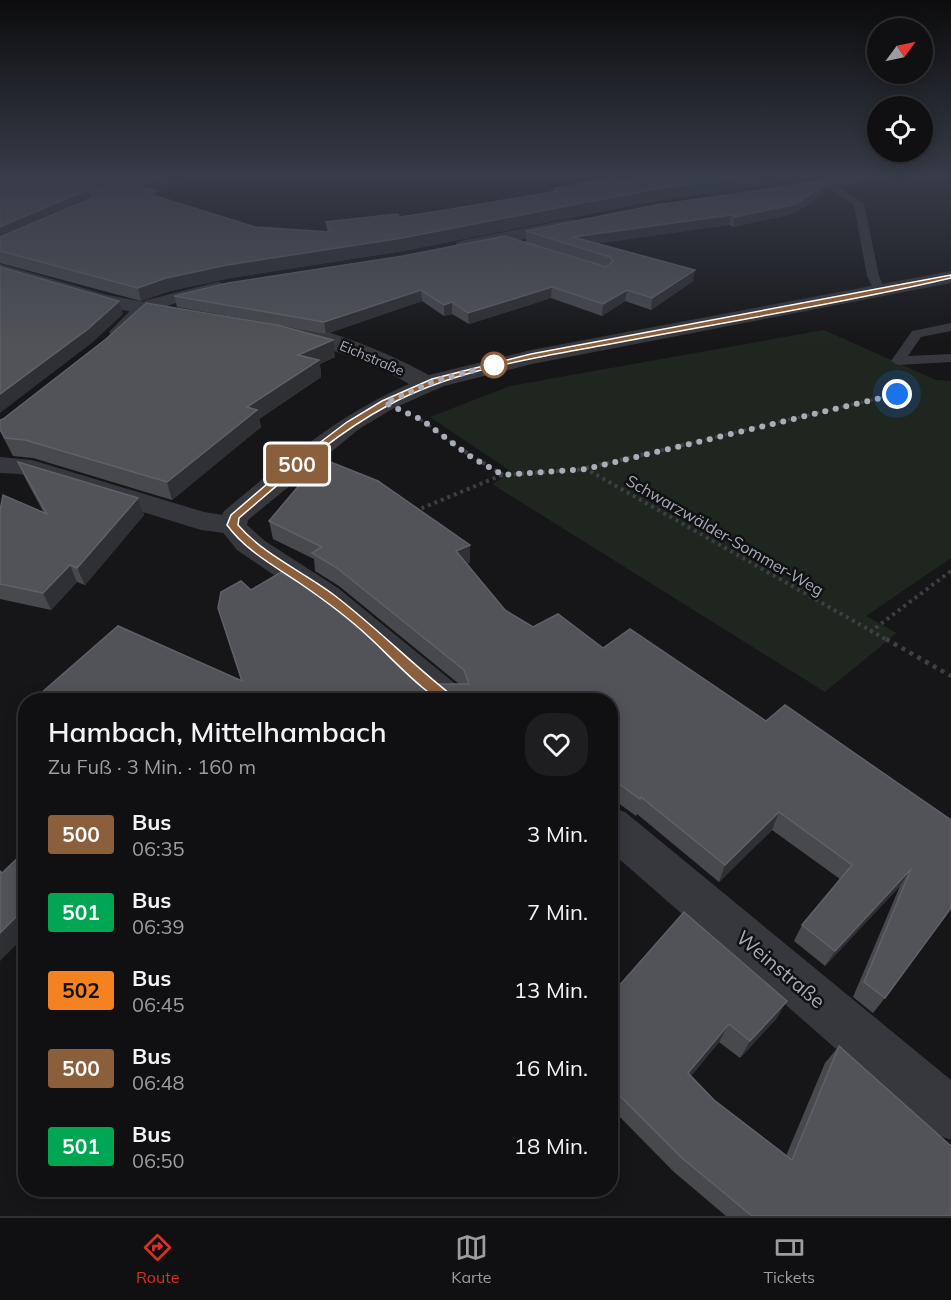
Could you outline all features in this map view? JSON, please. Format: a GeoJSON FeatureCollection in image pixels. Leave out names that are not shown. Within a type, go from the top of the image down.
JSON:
{"type":"FeatureCollection","features":[{"type":"Feature","properties":{"kind":"street"},"geometry":{"type":"LineString","coordinates":[[443,251],[533,232]]}},
{"type":"Feature","properties":{"kind":"street"},"geometry":{"type":"LineString","coordinates":[[0,270],[104,302],[203,319]]}},
{"type":"Feature","properties":{"kind":"street"},"geometry":{"type":"LineString","coordinates":[[232,525],[234,517],[244,507],[325,442],[385,403],[426,384],[522,359],[951,277]]}},
{"type":"Feature","properties":{"kind":"street"},"geometry":{"type":"LineString","coordinates":[[102,349],[144,310],[177,297],[241,284]]}},
{"type":"Feature","properties":{"kind":"street","name":"Eichstraße"},"geometry":{"type":"LineString","coordinates":[[273,329],[329,341],[386,361],[426,384]]}},
{"type":"Feature","properties":{"kind":"street"},"geometry":{"type":"LineString","coordinates":[[0,465],[22,466],[201,521],[232,525],[247,542],[301,576],[338,604],[374,634],[414,673],[441,693]]}},
{"type":"Feature","properties":{"kind":"street","name":"Weinstraße"},"geometry":{"type":"LineString","coordinates":[[618,832],[951,1114]]}},
{"type":"Feature","properties":{"kind":"lane"},"geometry":{"type":"LineString","coordinates":[[864,232],[873,276],[879,290]]}},
{"type":"Feature","properties":{"kind":"lane"},"geometry":{"type":"LineString","coordinates":[[500,239],[525,248]]}},
{"type":"Feature","properties":{"kind":"lane"},"geometry":{"type":"LineString","coordinates":[[898,361],[917,334],[951,327]]}},
{"type":"Feature","properties":{"kind":"lane"},"geometry":{"type":"LineString","coordinates":[[898,361],[951,358]]}},
{"type":"Feature","properties":{"kind":"lane"},"geometry":{"type":"LineString","coordinates":[[0,510],[0,522]]}},
{"type":"Feature","properties":{"kind":"path"},"geometry":{"type":"LineString","coordinates":[[406,515],[503,475],[586,469],[897,394],[903,381],[898,361]]}},
{"type":"Feature","properties":{"kind":"path"},"geometry":{"type":"LineString","coordinates":[[385,403],[422,420],[471,457],[503,475]]}},
{"type":"Feature","properties":{"kind":"path","name":"Schwarzwälder-Sommer-Weg"},"geometry":{"type":"LineString","coordinates":[[586,469],[951,676]]}},
{"type":"Feature","properties":{"kind":"path"},"geometry":{"type":"LineString","coordinates":[[870,632],[951,571]]}},
{"type":"Feature","properties":{"kind":"shaded area"},"geometry":{"type":"Polygon","coordinates":[[[824,330],[936,380],[951,381],[951,558],[866,616],[897,633],[825,692],[492,484],[512,472],[430,417],[510,386],[824,330]]]}},
{"type":"Feature","properties":{"kind":"building"},"geometry":{"type":"Polygon","coordinates":[[[13,232],[434,232],[227,265],[166,278],[138,288],[0,251],[0,237],[13,232]]]}},
{"type":"Feature","properties":{"kind":"building"},"geometry":{"type":"Polygon","coordinates":[[[528,232],[611,232],[573,237],[695,270],[652,298],[627,290],[603,304],[552,287],[468,313],[452,302],[444,305],[421,290],[324,322],[174,296],[228,283],[403,256],[505,236],[606,267],[613,261],[610,257],[528,232]]]}},
{"type":"Feature","properties":{"kind":"building"},"geometry":{"type":"Polygon","coordinates":[[[0,267],[119,301],[88,329],[0,394],[0,267]]]}},
{"type":"Feature","properties":{"kind":"building"},"geometry":{"type":"Polygon","coordinates":[[[146,303],[277,325],[333,340],[298,355],[319,360],[247,407],[257,410],[167,482],[25,440],[5,438],[0,429],[0,420],[106,339],[146,303]]]}},
{"type":"Feature","properties":{"kind":"building"},"geometry":{"type":"Polygon","coordinates":[[[328,461],[378,481],[470,545],[456,551],[505,610],[533,627],[558,614],[603,648],[630,629],[766,721],[785,705],[951,820],[951,908],[885,998],[864,982],[911,869],[835,951],[802,925],[852,865],[779,812],[725,865],[641,797],[640,799],[618,783],[618,693],[41,693],[118,626],[242,681],[218,608],[221,592],[241,581],[251,590],[285,570],[310,587],[423,684],[469,684],[464,670],[337,568],[312,553],[322,547],[269,521],[306,477],[328,461]]]}},
{"type":"Feature","properties":{"kind":"building"},"geometry":{"type":"Polygon","coordinates":[[[18,462],[138,498],[77,568],[70,565],[43,593],[0,584],[0,511],[3,495],[47,514],[18,462]]]}},
{"type":"Feature","properties":{"kind":"building"},"geometry":{"type":"Polygon","coordinates":[[[18,858],[18,915],[0,933],[0,871],[2,873],[18,858]]]}},
{"type":"Feature","properties":{"kind":"building"},"geometry":{"type":"Polygon","coordinates":[[[684,912],[787,1001],[750,1041],[729,1024],[688,1073],[714,1100],[792,1160],[839,1046],[951,1146],[951,1216],[752,1216],[682,1158],[618,1094],[618,987],[684,912]]]}},
{"type":"Feature","properties":{"kind":"bus line","name":"500"},"geometry":{"type":"LineString","coordinates":[[441,693],[414,673],[374,634],[301,576],[254,548],[237,533],[232,525],[234,517],[284,474],[350,424],[385,403],[435,381],[531,357],[951,277]]}},
{"type":"Feature","properties":{"kind":"route"},"geometry":{"type":"LineString","coordinates":[[494,365],[504,362],[435,381],[385,403],[422,420],[471,457],[503,475],[586,469],[897,394]]}}]}
